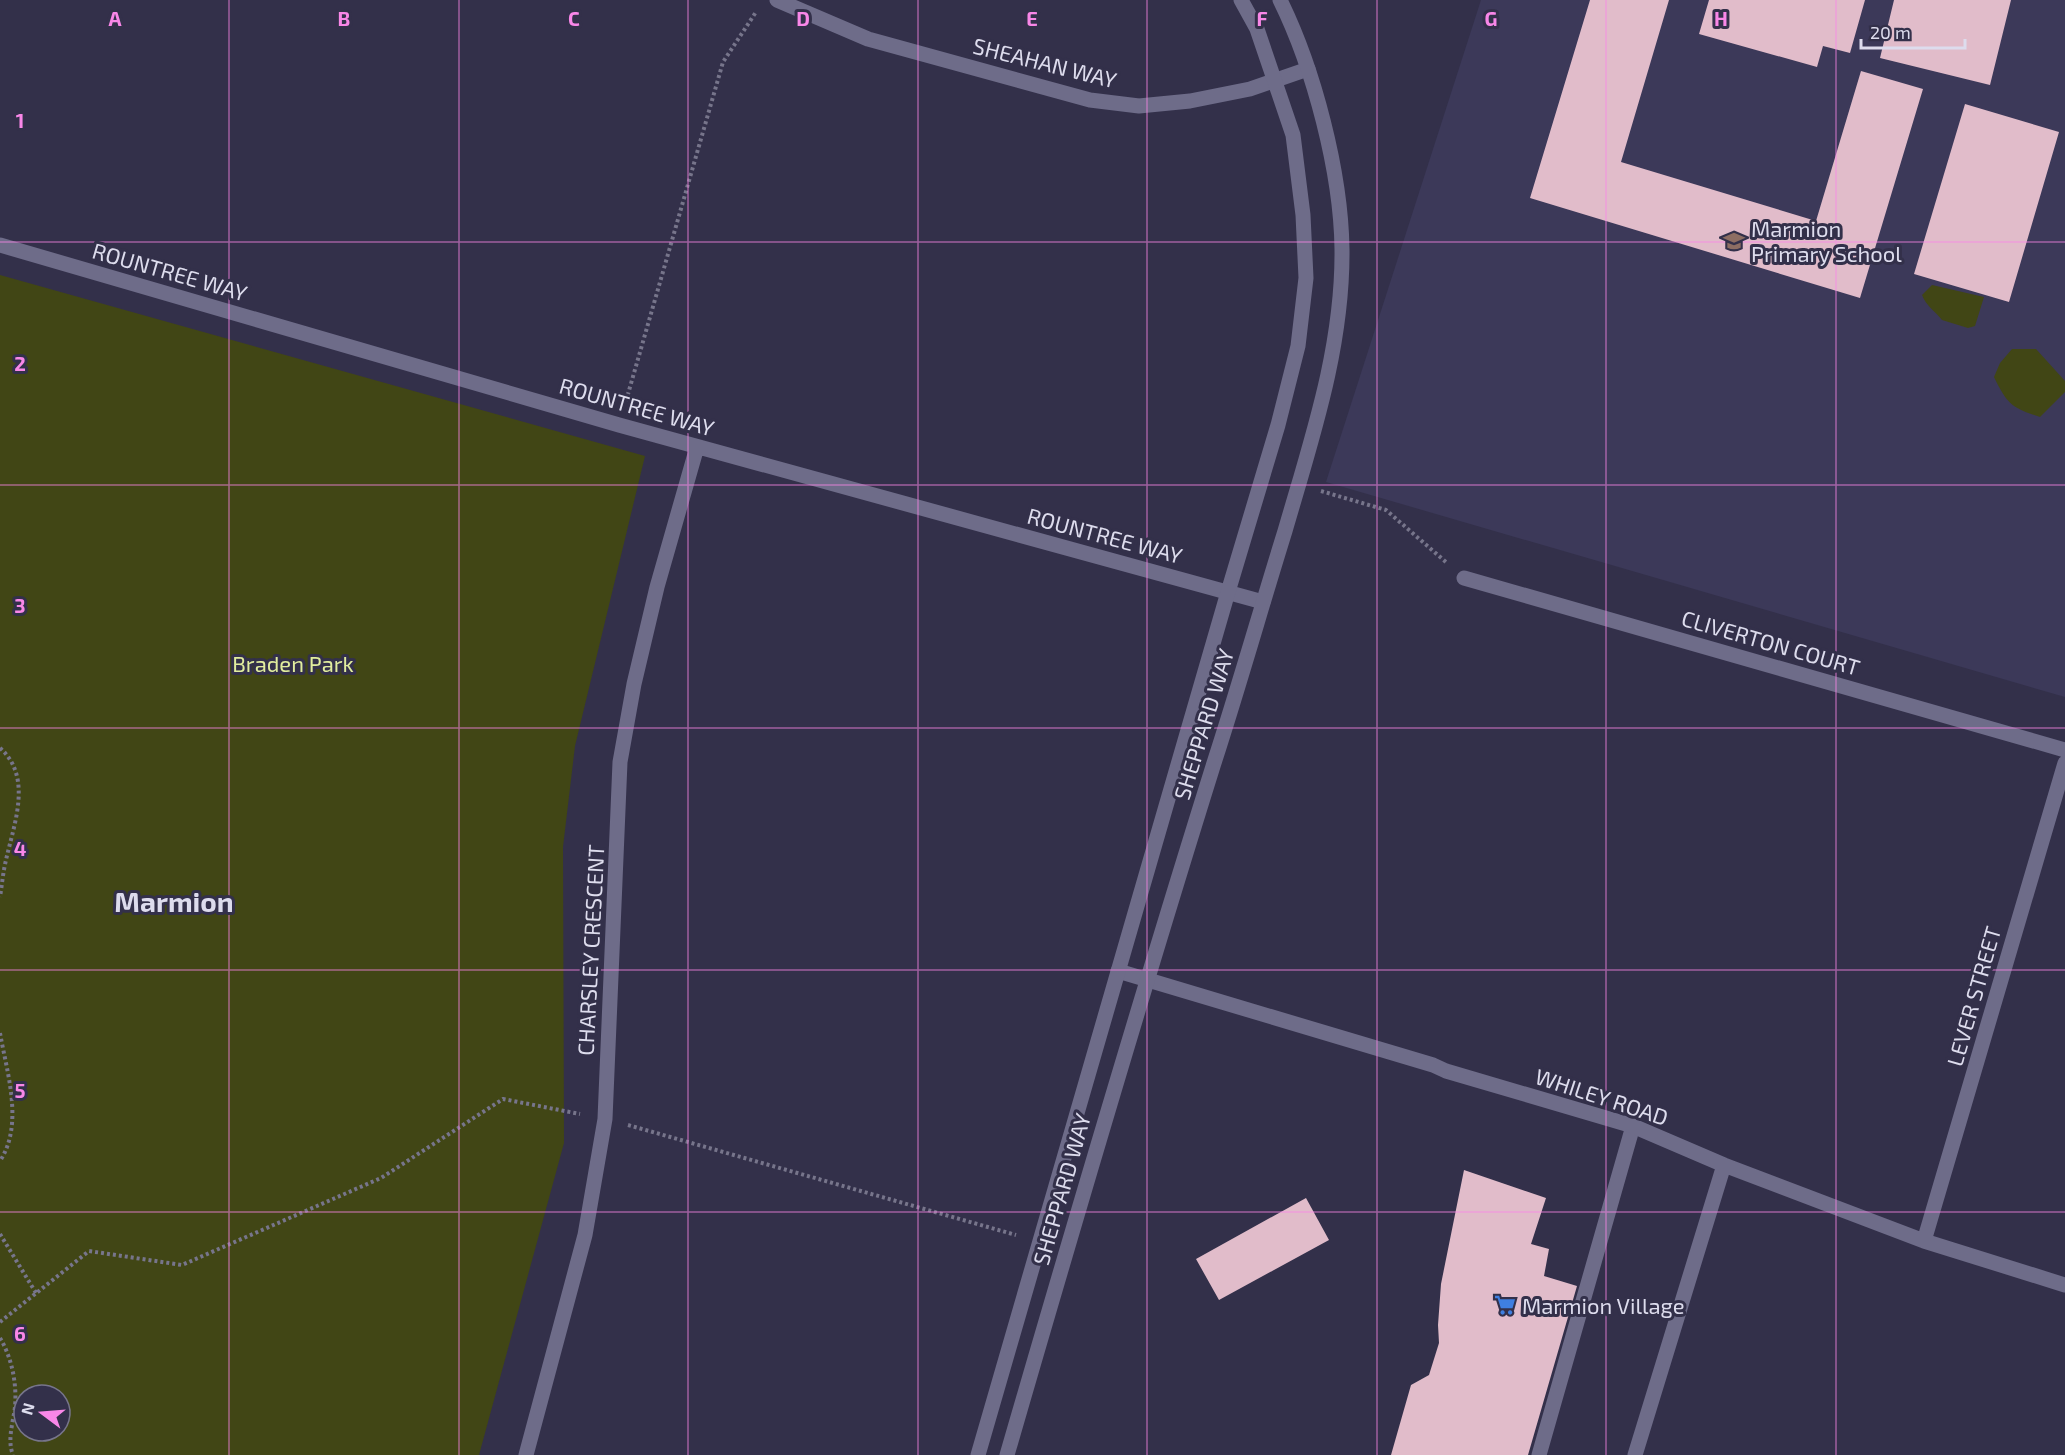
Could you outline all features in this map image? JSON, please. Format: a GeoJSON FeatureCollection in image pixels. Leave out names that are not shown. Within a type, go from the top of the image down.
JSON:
{"type":"FeatureCollection","features":[{"type":"Feature","properties":{"kind":"street","name":"SHEAHAN WAY"},"geometry":{"type":"LineString","coordinates":[[777,0],[868,39],[1090,100],[1139,106],[1190,101],[1250,89],[1308,69]]}},
{"type":"Feature","properties":{"kind":"street","name":"SHEPPARD WAY"},"geometry":{"type":"LineString","coordinates":[[978,1455],[1278,426],[1298,346],[1306,278],[1303,215],[1293,135],[1257,28],[1241,0]]}},
{"type":"Feature","properties":{"kind":"street","name":"SHEPPARD WAY"},"geometry":{"type":"LineString","coordinates":[[1007,1455],[1146,979],[1249,653],[1328,384],[1337,327],[1342,249],[1335,169],[1308,69],[1280,0]]}},
{"type":"Feature","properties":{"kind":"street","name":"ROUNTREE WAY"},"geometry":{"type":"LineString","coordinates":[[0,245],[619,425],[1263,602]]}},
{"type":"Feature","properties":{"kind":"street","name":"CHARSLEY CRESCENT"},"geometry":{"type":"LineString","coordinates":[[526,1455],[585,1235],[605,1119],[620,762],[634,684],[657,587],[697,447]]}},
{"type":"Feature","properties":{"kind":"street","name":"CLIVERTON COURT"},"geometry":{"type":"LineString","coordinates":[[1464,578],[2065,750]]}},
{"type":"Feature","properties":{"kind":"street","name":"LEVER STREET"},"geometry":{"type":"LineString","coordinates":[[1924,1241],[2065,763]]}},
{"type":"Feature","properties":{"kind":"street","name":"WHILEY ROAD"},"geometry":{"type":"LineString","coordinates":[[1118,970],[1633,1126],[1724,1166],[1924,1241],[2065,1285]]}},
{"type":"Feature","properties":{"kind":"street"},"geometry":{"type":"LineString","coordinates":[[1539,1455],[1633,1126]]}},
{"type":"Feature","properties":{"kind":"street"},"geometry":{"type":"LineString","coordinates":[[1635,1455],[1724,1166]]}},
{"type":"Feature","properties":{"kind":"path"},"geometry":{"type":"LineString","coordinates":[[619,425],[723,62],[759,9]]}},
{"type":"Feature","properties":{"kind":"path"},"geometry":{"type":"LineString","coordinates":[[1317,490],[1386,510],[1464,578]]}},
{"type":"Feature","properties":{"kind":"path"},"geometry":{"type":"LineString","coordinates":[[0,748],[7,754],[17,775],[20,804],[5,862],[0,897]]}},
{"type":"Feature","properties":{"kind":"path"},"geometry":{"type":"LineString","coordinates":[[0,1033],[12,1105],[12,1132],[0,1161]]}},
{"type":"Feature","properties":{"kind":"path"},"geometry":{"type":"LineString","coordinates":[[0,1322],[89,1251],[183,1265],[381,1178],[503,1099],[605,1119],[1040,1242]]}},
{"type":"Feature","properties":{"kind":"path"},"geometry":{"type":"LineString","coordinates":[[0,1234],[36,1293]]}},
{"type":"Feature","properties":{"kind":"path"},"geometry":{"type":"LineString","coordinates":[[0,1338],[15,1377],[15,1405],[10,1447],[13,1455]]}},
{"type":"Feature","properties":{"kind":"shaded area","name":"Marmion Primary School"},"geometry":{"type":"Polygon","coordinates":[[[1481,0],[2065,0],[2065,697],[1326,482],[1481,0]]]}},
{"type":"Feature","properties":{"kind":"green space","name":"Braden Park"},"geometry":{"type":"Polygon","coordinates":[[[0,275],[645,456],[575,746],[563,847],[564,1143],[479,1455],[0,1455],[0,275]]]}},
{"type":"Feature","properties":{"kind":"green space"},"geometry":{"type":"Polygon","coordinates":[[[1932,285],[1984,297],[1975,326],[1968,328],[1942,320],[1922,295],[1932,285]]]}},
{"type":"Feature","properties":{"kind":"green space"},"geometry":{"type":"Polygon","coordinates":[[[2012,349],[2036,349],[2065,381],[2065,392],[2040,417],[2011,404],[1994,377],[2000,363],[2012,349]]]}},
{"type":"Feature","properties":{"kind":"building"},"geometry":{"type":"Polygon","coordinates":[[[1590,0],[1669,0],[1621,162],[1816,221],[1861,71],[1923,89],[1860,298],[1530,198],[1590,0]]]}},
{"type":"Feature","properties":{"kind":"building"},"geometry":{"type":"Polygon","coordinates":[[[1709,0],[1865,0],[1850,53],[1823,46],[1817,67],[1699,34],[1709,0]]]}},
{"type":"Feature","properties":{"kind":"building"},"geometry":{"type":"Polygon","coordinates":[[[1894,0],[2011,0],[1990,85],[1880,58],[1894,0]]]}},
{"type":"Feature","properties":{"kind":"building"},"geometry":{"type":"Polygon","coordinates":[[[1965,104],[2059,132],[2009,302],[1914,274],[1965,104]]]}},
{"type":"Feature","properties":{"kind":"building","name":"Marmion Village"},"geometry":{"type":"Polygon","coordinates":[[[1464,1170],[1546,1198],[1531,1244],[1549,1249],[1544,1276],[1577,1286],[1528,1455],[1391,1455],[1411,1385],[1429,1375],[1439,1343],[1441,1284],[1464,1170]]]}},
{"type":"Feature","properties":{"kind":"building"},"geometry":{"type":"Polygon","coordinates":[[[1306,1198],[1329,1240],[1219,1300],[1196,1259],[1306,1198]]]}},
{"type":"Feature","properties":{"kind":"place","name":"Marmion Primary School"},"geometry":{"type":"Point","coordinates":[1734,241]}},
{"type":"Feature","properties":{"kind":"place","name":"Marmion Village"},"geometry":{"type":"Point","coordinates":[1505,1305]}},
{"type":"Feature","properties":{"kind":"district","name":"Marmion"},"geometry":{"type":"Point","coordinates":[174,901]}}]}
